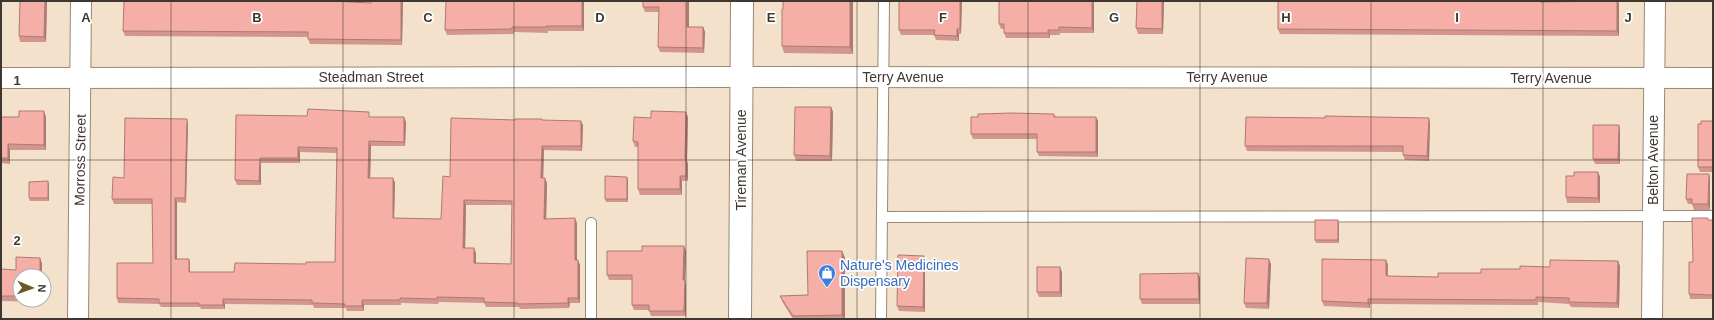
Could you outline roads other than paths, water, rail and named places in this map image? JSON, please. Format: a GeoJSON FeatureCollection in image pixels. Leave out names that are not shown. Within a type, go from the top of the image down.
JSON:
{"type":"FeatureCollection","features":[{"type":"Feature","properties":{"kind":"street","name":"Morross Street"},"geometry":{"type":"LineString","coordinates":[[78,319],[81,1]]}},
{"type":"Feature","properties":{"kind":"street","name":"Tireman Avenue"},"geometry":{"type":"LineString","coordinates":[[740,319],[742,1]]}},
{"type":"Feature","properties":{"kind":"street","name":"Belton Avenue"},"geometry":{"type":"LineString","coordinates":[[1652,319],[1655,1]]}},
{"type":"Feature","properties":{"kind":"street","name":"Steadman Street"},"geometry":{"type":"LineString","coordinates":[[1,78],[742,77]]}},
{"type":"Feature","properties":{"kind":"street","name":"Terry Avenue"},"geometry":{"type":"LineString","coordinates":[[742,77],[1713,78]]}},
{"type":"Feature","properties":{"kind":"lane"},"geometry":{"type":"LineString","coordinates":[[881,319],[884,1]]}},
{"type":"Feature","properties":{"kind":"lane"},"geometry":{"type":"LineString","coordinates":[[882,217],[1713,216]]}},
{"type":"Feature","properties":{"kind":"lane"},"geometry":{"type":"LineString","coordinates":[[591,223],[591,319]]}},
{"type":"Feature","properties":{"kind":"place","name":"Nature's Medicines Dispensary"},"geometry":{"type":"Point","coordinates":[827,288]}}]}
